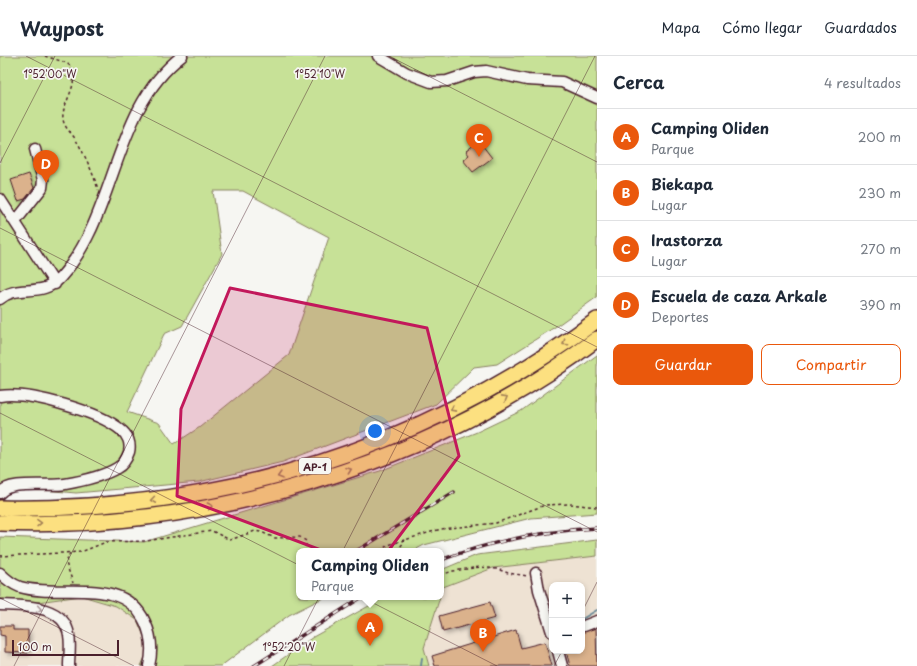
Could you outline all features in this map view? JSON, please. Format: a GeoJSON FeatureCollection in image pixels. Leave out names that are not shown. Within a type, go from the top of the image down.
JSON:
{"type":"FeatureCollection","features":[{"type":"Feature","properties":{"kind":"highway","name":"AP-1"},"geometry":{"type":"LineString","coordinates":[[0,508],[114,505],[166,498],[226,488],[317,465],[366,448],[448,411],[517,374],[597,320]]}},
{"type":"Feature","properties":{"kind":"highway","name":"AP-1"},"geometry":{"type":"LineString","coordinates":[[0,523],[73,523],[162,514],[253,498],[326,478],[393,453],[481,412],[522,388],[597,339]]}},
{"type":"Feature","properties":{"kind":"street"},"geometry":{"type":"LineString","coordinates":[[0,299],[12,292],[43,289],[55,284],[69,266],[94,224],[134,120],[144,100],[163,72],[182,56]]}},
{"type":"Feature","properties":{"kind":"street"},"geometry":{"type":"LineString","coordinates":[[378,56],[407,73],[431,82],[447,81],[474,72],[486,71],[527,80],[562,82],[597,98]]}},
{"type":"Feature","properties":{"kind":"street"},"geometry":{"type":"LineString","coordinates":[[15,222],[42,188],[43,180],[35,149]]}},
{"type":"Feature","properties":{"kind":"street"},"geometry":{"type":"LineString","coordinates":[[0,199],[55,284]]}},
{"type":"Feature","properties":{"kind":"street"},"geometry":{"type":"LineString","coordinates":[[0,396],[20,395],[47,400],[110,422],[122,430],[127,437],[130,450],[124,463],[106,474],[50,486],[23,484],[7,487],[0,493]]}},
{"type":"Feature","properties":{"kind":"street"},"geometry":{"type":"LineString","coordinates":[[0,573],[18,586],[32,589],[70,590],[111,594],[127,600],[141,613],[151,634],[152,654],[149,666]]}},
{"type":"Feature","properties":{"kind":"street"},"geometry":{"type":"LineString","coordinates":[[532,575],[539,590],[549,622]]}},
{"type":"Feature","properties":{"kind":"street"},"geometry":{"type":"LineString","coordinates":[[0,605],[42,609],[60,618],[69,633],[69,666]]}},
{"type":"Feature","properties":{"kind":"street"},"geometry":{"type":"LineString","coordinates":[[585,626],[597,621]]}},
{"type":"Feature","properties":{"kind":"street"},"geometry":{"type":"LineString","coordinates":[[559,654],[562,666]]}},
{"type":"Feature","properties":{"kind":"path"},"geometry":{"type":"LineString","coordinates":[[45,56],[68,64],[72,71],[73,83],[63,114],[64,126],[77,143],[95,180],[98,193]]}},
{"type":"Feature","properties":{"kind":"path"},"geometry":{"type":"LineString","coordinates":[[384,548],[388,545],[404,542],[441,529],[500,522],[545,505],[570,504],[597,507]]}},
{"type":"Feature","properties":{"kind":"path"},"geometry":{"type":"LineString","coordinates":[[0,556],[70,553],[84,551],[106,542],[146,541],[212,532],[230,540],[255,531],[275,538],[300,537],[306,541],[306,548]]}},
{"type":"Feature","properties":{"kind":"path"},"geometry":{"type":"LineString","coordinates":[[399,548],[404,542]]}},
{"type":"Feature","properties":{"kind":"path"},"geometry":{"type":"LineString","coordinates":[[70,553],[66,559],[73,582],[70,590]]}},
{"type":"Feature","properties":{"kind":"path"},"geometry":{"type":"LineString","coordinates":[[444,574],[452,570],[480,567],[497,569],[508,573],[532,575]]}},
{"type":"Feature","properties":{"kind":"highlighted area"},"geometry":{"type":"Polygon","coordinates":[[[230,288],[427,328],[459,456],[374,570],[177,496],[181,409],[230,288]]]}},
{"type":"Feature","properties":{"kind":"shaded area"},"geometry":{"type":"Polygon","coordinates":[[[597,556],[597,666],[429,666],[424,648],[439,600],[444,600],[444,587],[493,568],[597,556]]]}},
{"type":"Feature","properties":{"kind":"shaded area"},"geometry":{"type":"Polygon","coordinates":[[[82,596],[116,606],[137,620],[149,648],[141,666],[0,666],[0,599],[37,602],[82,596]]]}},
{"type":"Feature","properties":{"kind":"green space"},"geometry":{"type":"Polygon","coordinates":[[[0,56],[597,56],[597,297],[558,325],[497,364],[474,367],[436,404],[283,462],[199,482],[76,493],[0,486],[0,56]],[[213,191],[222,254],[182,326],[164,334],[127,412],[159,423],[174,444],[200,427],[289,355],[329,237],[243,191],[213,191]]]}},
{"type":"Feature","properties":{"kind":"green space"},"geometry":{"type":"Polygon","coordinates":[[[597,355],[597,513],[531,518],[424,545],[418,548],[296,548],[296,600],[319,600],[289,615],[221,666],[141,666],[149,648],[137,620],[116,606],[82,596],[37,602],[0,599],[0,537],[144,542],[380,471],[477,432],[521,411],[597,355]]]}},
{"type":"Feature","properties":{"kind":"green space"},"geometry":{"type":"Polygon","coordinates":[[[597,540],[597,556],[493,568],[444,587],[444,569],[477,555],[597,540]]]}},
{"type":"Feature","properties":{"kind":"green space"},"geometry":{"type":"Polygon","coordinates":[[[380,600],[439,600],[424,648],[429,666],[272,666],[313,637],[380,600]]]}},
{"type":"Feature","properties":{"kind":"building"},"geometry":{"type":"Polygon","coordinates":[[[479,141],[492,158],[473,172],[463,160],[469,155],[466,151],[479,141]]]}},
{"type":"Feature","properties":{"kind":"building"},"geometry":{"type":"Polygon","coordinates":[[[29,174],[34,188],[25,199],[18,201],[11,180],[29,174]]]}},
{"type":"Feature","properties":{"kind":"building"},"geometry":{"type":"Polygon","coordinates":[[[490,602],[495,618],[443,632],[439,616],[490,602]]]}},
{"type":"Feature","properties":{"kind":"building"},"geometry":{"type":"Polygon","coordinates":[[[0,626],[13,626],[13,630],[28,630],[28,653],[5,652],[5,636],[0,635],[0,626]]]}},
{"type":"Feature","properties":{"kind":"building"},"geometry":{"type":"Polygon","coordinates":[[[596,628],[597,666],[570,666],[567,654],[585,654],[585,631],[596,628]]]}},
{"type":"Feature","properties":{"kind":"building"},"geometry":{"type":"Polygon","coordinates":[[[516,630],[521,648],[545,642],[552,666],[435,666],[432,656],[516,630]]]}},
{"type":"Feature","properties":{"kind":"waterway"},"geometry":{"type":"LineString","coordinates":[[584,618],[597,610]]}},
{"type":"Feature","properties":{"kind":"waterway"},"geometry":{"type":"LineString","coordinates":[[421,666],[422,658]]}},
{"type":"Feature","properties":{"kind":"railway"},"geometry":{"type":"LineString","coordinates":[[361,548],[454,492]]}},
{"type":"Feature","properties":{"kind":"railway"},"geometry":{"type":"LineString","coordinates":[[444,559],[498,542],[538,534],[597,528]]}},
{"type":"Feature","properties":{"kind":"railway"},"geometry":{"type":"LineString","coordinates":[[254,666],[357,600]]}},
{"type":"Feature","properties":{"kind":"place","name":"Irastorza"},"geometry":{"type":"Point","coordinates":[479,157]}},
{"type":"Feature","properties":{"kind":"place","name":"Escuela de caza Arkale"},"geometry":{"type":"Point","coordinates":[46,183]}},
{"type":"Feature","properties":{"kind":"place","name":"Camping Oliden"},"geometry":{"type":"Point","coordinates":[370,646]}},
{"type":"Feature","properties":{"kind":"place","name":"Biekapa"},"geometry":{"type":"Point","coordinates":[483,652]}}]}
